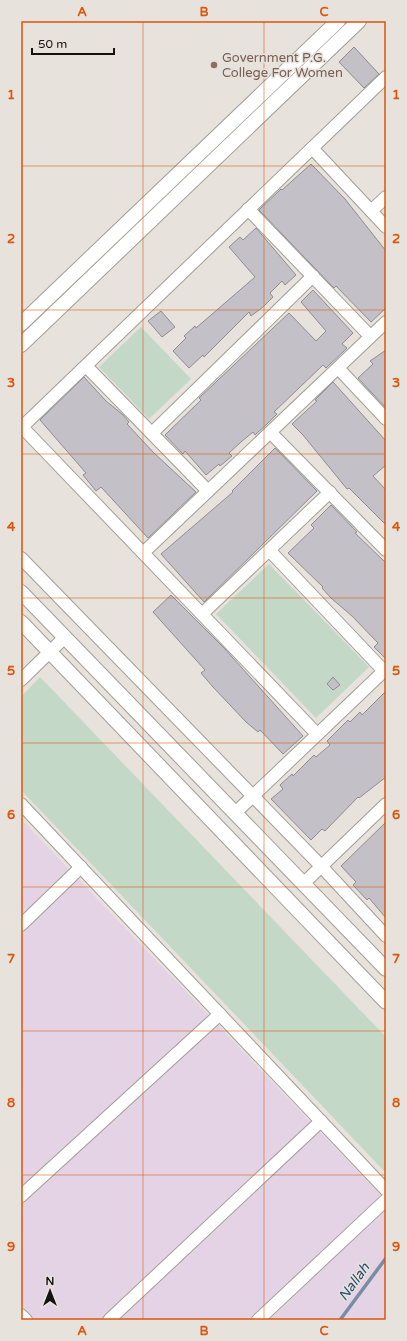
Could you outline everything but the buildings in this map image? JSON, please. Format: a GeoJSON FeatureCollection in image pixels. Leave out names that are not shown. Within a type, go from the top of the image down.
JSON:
{"type":"FeatureCollection","features":[{"type":"Feature","properties":{"kind":"street"},"geometry":{"type":"LineString","coordinates":[[21,324],[338,21]]}},
{"type":"Feature","properties":{"kind":"street"},"geometry":{"type":"LineString","coordinates":[[21,345],[359,21]]}},
{"type":"Feature","properties":{"kind":"street"},"geometry":{"type":"LineString","coordinates":[[317,734],[22,428],[386,77]]}},
{"type":"Feature","properties":{"kind":"street"},"geometry":{"type":"LineString","coordinates":[[312,148],[386,227]]}},
{"type":"Feature","properties":{"kind":"street"},"geometry":{"type":"LineString","coordinates":[[371,211],[386,197]]}},
{"type":"Feature","properties":{"kind":"street"},"geometry":{"type":"LineString","coordinates":[[248,209],[370,336]]}},
{"type":"Feature","properties":{"kind":"street"},"geometry":{"type":"LineString","coordinates":[[152,433],[313,276]]}},
{"type":"Feature","properties":{"kind":"street"},"geometry":{"type":"LineString","coordinates":[[143,553],[386,322]]}},
{"type":"Feature","properties":{"kind":"street"},"geometry":{"type":"LineString","coordinates":[[86,366],[208,491]]}},
{"type":"Feature","properties":{"kind":"street"},"geometry":{"type":"LineString","coordinates":[[338,368],[386,419]]}},
{"type":"Feature","properties":{"kind":"street"},"geometry":{"type":"LineString","coordinates":[[271,432],[386,550]]}},
{"type":"Feature","properties":{"kind":"street"},"geometry":{"type":"LineString","coordinates":[[202,614],[330,492]]}},
{"type":"Feature","properties":{"kind":"street"},"geometry":{"type":"LineString","coordinates":[[234,812],[385,670],[269,550]]}},
{"type":"Feature","properties":{"kind":"street"},"geometry":{"type":"LineString","coordinates":[[21,558],[321,866],[386,936]]}},
{"type":"Feature","properties":{"kind":"street"},"geometry":{"type":"LineString","coordinates":[[21,592],[386,968]]}},
{"type":"Feature","properties":{"kind":"street"},"geometry":{"type":"LineString","coordinates":[[21,622],[386,1002]]}},
{"type":"Feature","properties":{"kind":"street"},"geometry":{"type":"LineString","coordinates":[[21,680],[65,637]]}},
{"type":"Feature","properties":{"kind":"street"},"geometry":{"type":"LineString","coordinates":[[21,804],[386,1190]]}},
{"type":"Feature","properties":{"kind":"street"},"geometry":{"type":"LineString","coordinates":[[287,899],[386,804]]}},
{"type":"Feature","properties":{"kind":"street"},"geometry":{"type":"LineString","coordinates":[[21,925],[81,867]]}},
{"type":"Feature","properties":{"kind":"street"},"geometry":{"type":"LineString","coordinates":[[21,1196],[220,1014]]}},
{"type":"Feature","properties":{"kind":"street"},"geometry":{"type":"LineString","coordinates":[[109,1320],[321,1120]]}},
{"type":"Feature","properties":{"kind":"street"},"geometry":{"type":"LineString","coordinates":[[258,1320],[386,1200]]}},
{"type":"Feature","properties":{"kind":"street"},"geometry":{"type":"LineString","coordinates":[[21,1315],[26,1320]]}},
{"type":"Feature","properties":{"kind":"shaded area"},"geometry":{"type":"Polygon","coordinates":[[[21,819],[386,1201],[386,1320],[21,1320],[21,819]]]}},
{"type":"Feature","properties":{"kind":"green space"},"geometry":{"type":"Polygon","coordinates":[[[141,327],[191,379],[149,419],[99,367],[141,327]]]}},
{"type":"Feature","properties":{"kind":"green space"},"geometry":{"type":"Polygon","coordinates":[[[269,564],[369,667],[316,718],[216,614],[269,564]]]}},
{"type":"Feature","properties":{"kind":"green space"},"geometry":{"type":"Polygon","coordinates":[[[40,677],[386,1037],[386,1173],[21,790],[21,697],[40,677]]]}},
{"type":"Feature","properties":{"kind":"waterway","name":"Nallah"},"geometry":{"type":"LineString","coordinates":[[340,1320],[386,1258]]}},
{"type":"Feature","properties":{"kind":"place","name":"Government P.G. College For Women"},"geometry":{"type":"Point","coordinates":[214,65]}}]}
